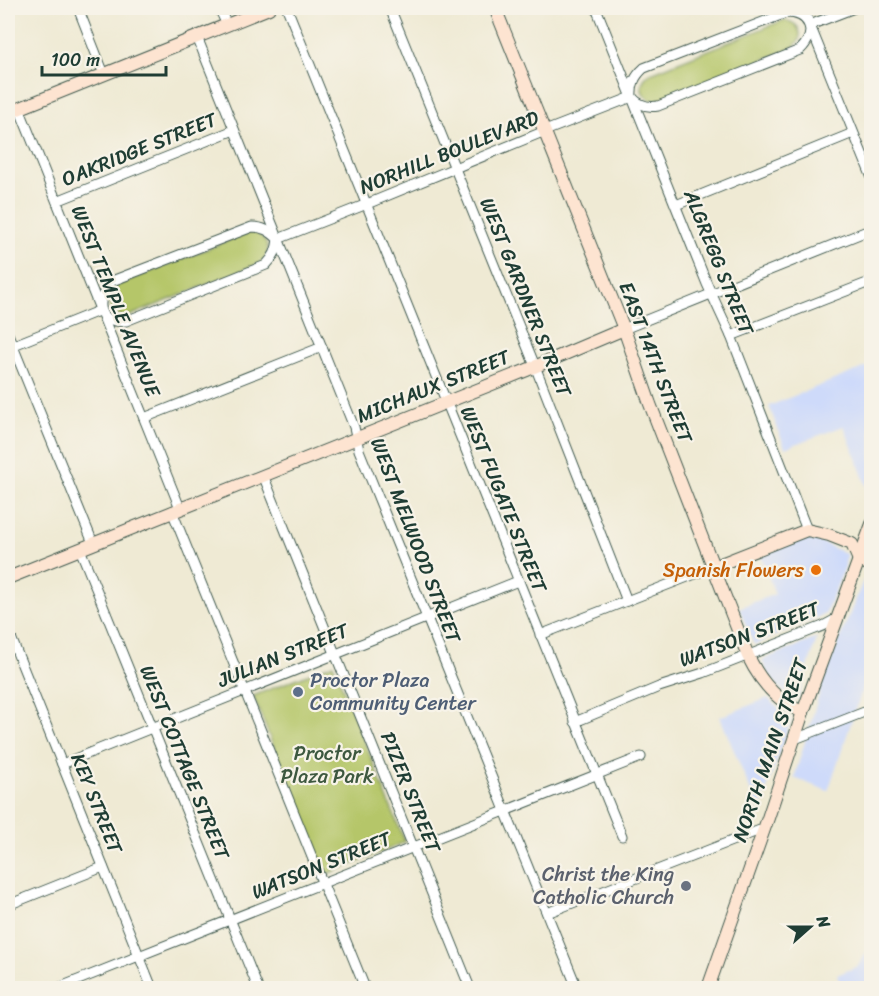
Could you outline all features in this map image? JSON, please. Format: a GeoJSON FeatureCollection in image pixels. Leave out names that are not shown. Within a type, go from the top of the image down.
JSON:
{"type":"FeatureCollection","features":[{"type":"Feature","properties":{"kind":"street"},"geometry":{"type":"LineString","coordinates":[[78,8],[104,74]]}},
{"type":"Feature","properties":{"kind":"street"},"geometry":{"type":"LineString","coordinates":[[219,8],[226,25]]}},
{"type":"Feature","properties":{"kind":"street"},"geometry":{"type":"LineString","coordinates":[[14,110],[269,8]]}},
{"type":"Feature","properties":{"kind":"street","name":"WEST FUGATE STREET"},"geometry":{"type":"LineString","coordinates":[[288,8],[622,836]]}},
{"type":"Feature","properties":{"kind":"street","name":"WEST GARDNER STREET"},"geometry":{"type":"LineString","coordinates":[[390,8],[627,601]]}},
{"type":"Feature","properties":{"kind":"street","name":"EAST 14TH STREET"},"geometry":{"type":"LineString","coordinates":[[495,8],[624,329],[650,404],[748,656],[771,691],[781,700],[803,712]]}},
{"type":"Feature","properties":{"kind":"street","name":"ALGREGG STREET"},"geometry":{"type":"LineString","coordinates":[[596,8],[707,284],[731,336],[807,531]]}},
{"type":"Feature","properties":{"kind":"street"},"geometry":{"type":"LineString","coordinates":[[803,8],[872,178]]}},
{"type":"Feature","properties":{"kind":"street"},"geometry":{"type":"LineString","coordinates":[[810,26],[854,8]]}},
{"type":"Feature","properties":{"kind":"street"},"geometry":{"type":"LineString","coordinates":[[792,13],[802,17],[810,26],[807,41],[800,50],[795,52],[658,106],[646,107],[632,97],[635,78],[644,68],[780,14],[792,13]]}},
{"type":"Feature","properties":{"kind":"street","name":"WEST MELWOOD STREET"},"geometry":{"type":"LineString","coordinates":[[196,37],[322,347],[357,437],[359,450],[577,988]]}},
{"type":"Feature","properties":{"kind":"street","name":"NORHILL BOULEVARD"},"geometry":{"type":"LineString","coordinates":[[278,239],[632,97]]}},
{"type":"Feature","properties":{"kind":"street","name":"WEST TEMPLE AVENUE"},"geometry":{"type":"LineString","coordinates":[[14,110],[57,201],[101,310],[144,418],[244,691],[365,988]]}},
{"type":"Feature","properties":{"kind":"street","name":"OAKRIDGE STREET"},"geometry":{"type":"LineString","coordinates":[[57,201],[234,130]]}},
{"type":"Feature","properties":{"kind":"street"},"geometry":{"type":"LineString","coordinates":[[676,205],[853,133]]}},
{"type":"Feature","properties":{"kind":"street"},"geometry":{"type":"LineString","coordinates":[[252,227],[264,228],[278,239],[276,251],[266,265],[126,321],[111,320],[101,310],[100,301],[103,293],[112,281],[252,227]]}},
{"type":"Feature","properties":{"kind":"street","name":"MICHAUX STREET"},"geometry":{"type":"LineString","coordinates":[[8,578],[872,229]]}},
{"type":"Feature","properties":{"kind":"street"},"geometry":{"type":"LineString","coordinates":[[731,336],[872,281]]}},
{"type":"Feature","properties":{"kind":"street"},"geometry":{"type":"LineString","coordinates":[[10,346],[101,310]]}},
{"type":"Feature","properties":{"kind":"street"},"geometry":{"type":"LineString","coordinates":[[8,334],[10,346],[93,543]]}},
{"type":"Feature","properties":{"kind":"street"},"geometry":{"type":"LineString","coordinates":[[144,418],[322,347]]}},
{"type":"Feature","properties":{"kind":"street","name":"PIZER STREET"},"geometry":{"type":"LineString","coordinates":[[263,475],[470,988]]}},
{"type":"Feature","properties":{"kind":"street","name":"NORTH MAIN STREET"},"geometry":{"type":"LineString","coordinates":[[708,988],[765,828],[803,712],[872,524]]}},
{"type":"Feature","properties":{"kind":"street"},"geometry":{"type":"LineString","coordinates":[[540,635],[807,531],[829,535],[852,544],[859,560],[868,564],[872,563]]}},
{"type":"Feature","properties":{"kind":"street","name":"WEST COTTAGE STREET"},"geometry":{"type":"LineString","coordinates":[[80,549],[258,988]]}},
{"type":"Feature","properties":{"kind":"street","name":"JULIAN STREET"},"geometry":{"type":"LineString","coordinates":[[62,764],[518,581]]}},
{"type":"Feature","properties":{"kind":"street","name":"WATSON STREET"},"geometry":{"type":"LineString","coordinates":[[575,722],[659,687],[748,656],[824,626],[836,619]]}},
{"type":"Feature","properties":{"kind":"street","name":"KEY STREET"},"geometry":{"type":"LineString","coordinates":[[8,630],[152,988]]}},
{"type":"Feature","properties":{"kind":"street"},"geometry":{"type":"LineString","coordinates":[[795,739],[872,709]]}},
{"type":"Feature","properties":{"kind":"street","name":"WATSON STREET"},"geometry":{"type":"LineString","coordinates":[[58,988],[641,757]]}},
{"type":"Feature","properties":{"kind":"street"},"geometry":{"type":"LineString","coordinates":[[547,913],[765,828]]}},
{"type":"Feature","properties":{"kind":"street"},"geometry":{"type":"LineString","coordinates":[[8,905],[103,867]]}},
{"type":"Feature","properties":{"kind":"shaded area"},"geometry":{"type":"Polygon","coordinates":[[[871,365],[871,498],[844,426],[785,448],[769,406],[871,365]]]}},
{"type":"Feature","properties":{"kind":"shaded area"},"geometry":{"type":"Polygon","coordinates":[[[808,536],[846,554],[845,567],[825,614],[754,645],[739,608],[775,594],[760,554],[808,536]]]}},
{"type":"Feature","properties":{"kind":"shaded area"},"geometry":{"type":"Polygon","coordinates":[[[871,575],[871,664],[828,791],[794,778],[824,678],[863,581],[871,575]]]}},
{"type":"Feature","properties":{"kind":"shaded area"},"geometry":{"type":"Polygon","coordinates":[[[817,638],[798,699],[790,697],[767,673],[762,660],[817,638]]]}},
{"type":"Feature","properties":{"kind":"shaded area"},"geometry":{"type":"Polygon","coordinates":[[[768,698],[791,720],[759,811],[720,717],[768,698]]]}},
{"type":"Feature","properties":{"kind":"shaded area"},"geometry":{"type":"Polygon","coordinates":[[[871,945],[871,988],[842,988],[837,975],[858,966],[871,945]]]}},
{"type":"Feature","properties":{"kind":"green space"},"geometry":{"type":"Polygon","coordinates":[[[784,20],[795,25],[800,32],[798,41],[790,49],[662,101],[655,101],[645,96],[643,82],[651,73],[784,20]]]}},
{"type":"Feature","properties":{"kind":"green space"},"geometry":{"type":"Polygon","coordinates":[[[247,233],[257,233],[268,247],[260,263],[127,317],[112,308],[110,298],[120,284],[247,233]]]}},
{"type":"Feature","properties":{"kind":"green space","name":"Proctor Plaza Park"},"geometry":{"type":"Polygon","coordinates":[[[333,664],[405,842],[325,875],[253,696],[333,664]]]}},
{"type":"Feature","properties":{"kind":"place","name":"Spanish Flowers"},"geometry":{"type":"Point","coordinates":[816,570]}},
{"type":"Feature","properties":{"kind":"place","name":"Proctor Plaza Community Center"},"geometry":{"type":"Point","coordinates":[298,692]}},
{"type":"Feature","properties":{"kind":"place","name":"Christ the King Catholic Church"},"geometry":{"type":"Point","coordinates":[686,886]}}]}
